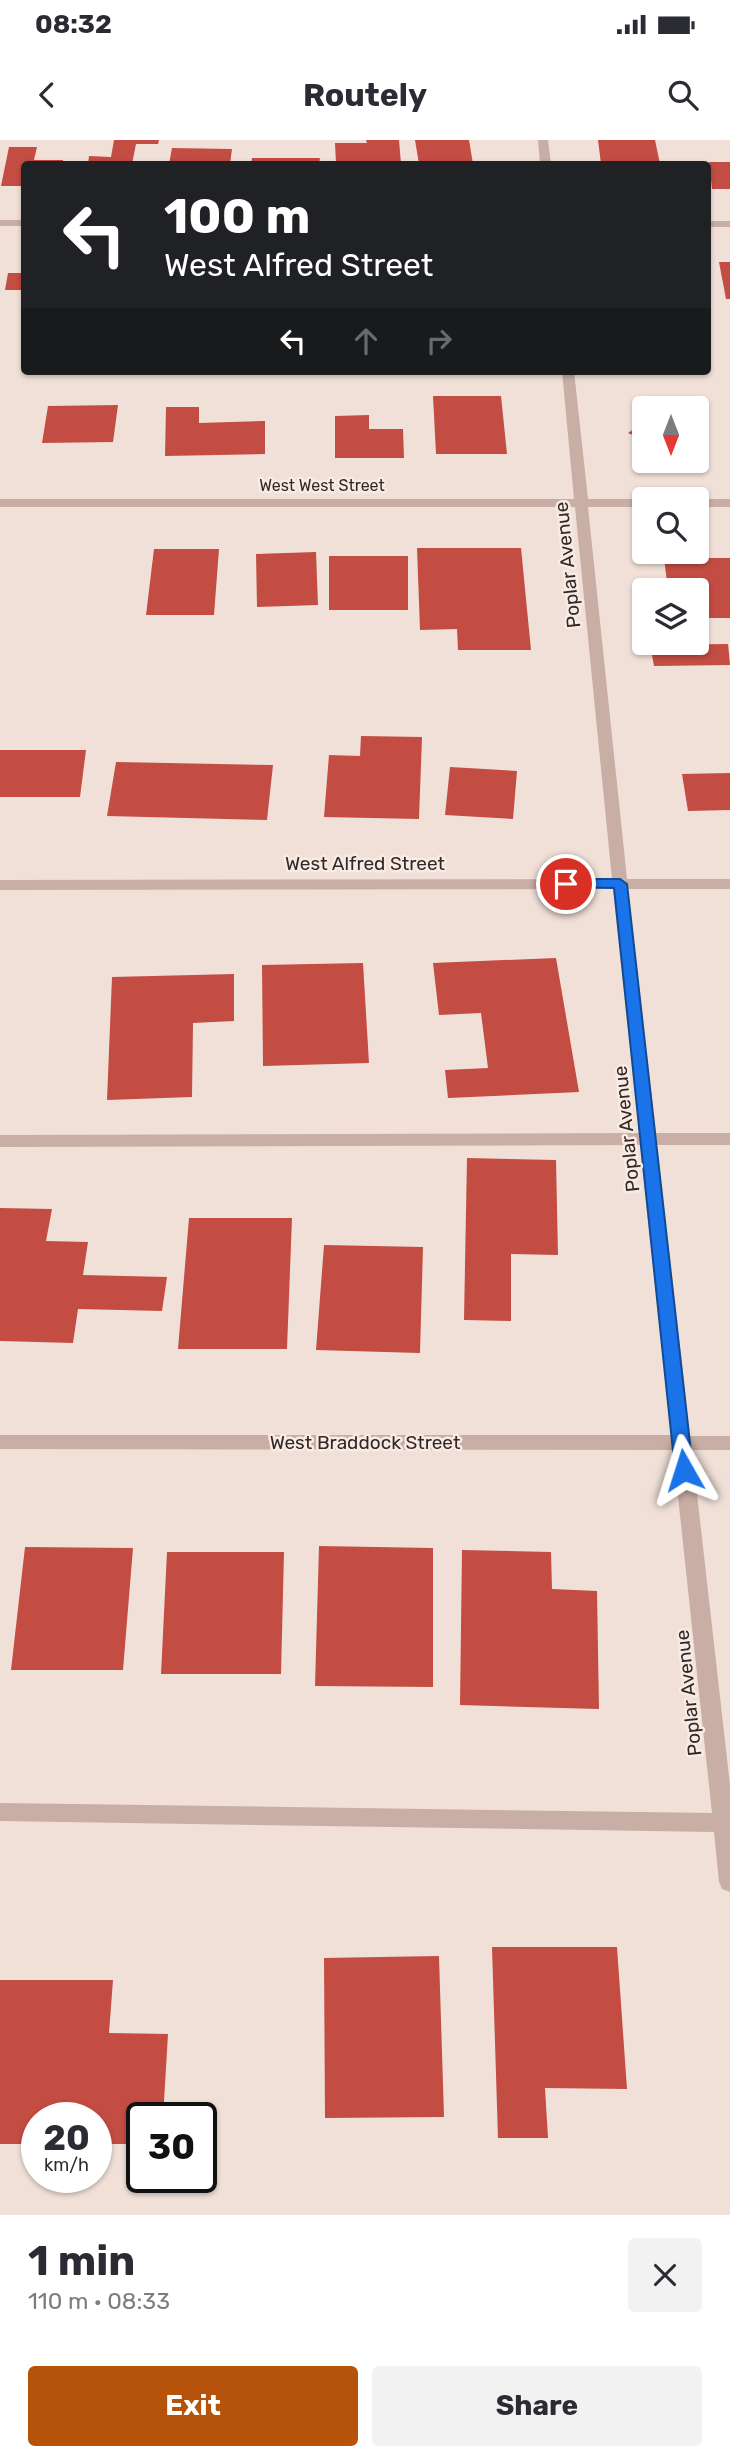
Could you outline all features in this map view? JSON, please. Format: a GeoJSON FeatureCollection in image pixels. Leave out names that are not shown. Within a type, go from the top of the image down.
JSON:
{"type":"FeatureCollection","features":[{"type":"Feature","properties":{"kind":"street"},"geometry":{"type":"LineString","coordinates":[[543,140],[546,161]]}},
{"type":"Feature","properties":{"kind":"street"},"geometry":{"type":"LineString","coordinates":[[0,223],[21,223]]}},
{"type":"Feature","properties":{"kind":"street"},"geometry":{"type":"LineString","coordinates":[[711,223],[730,223]]}},
{"type":"Feature","properties":{"kind":"street","name":"Poplar Avenue"},"geometry":{"type":"LineString","coordinates":[[568,375],[620,884],[730,1882]]}},
{"type":"Feature","properties":{"kind":"street","name":"West West Street"},"geometry":{"type":"LineString","coordinates":[[0,503],[632,503]]}},
{"type":"Feature","properties":{"kind":"street"},"geometry":{"type":"LineString","coordinates":[[709,503],[730,503]]}},
{"type":"Feature","properties":{"kind":"street","name":"West Alfred Street"},"geometry":{"type":"LineString","coordinates":[[0,885],[730,884]]}},
{"type":"Feature","properties":{"kind":"street"},"geometry":{"type":"LineString","coordinates":[[0,1141],[730,1139]]}},
{"type":"Feature","properties":{"kind":"street","name":"West Braddock Street"},"geometry":{"type":"LineString","coordinates":[[0,1442],[730,1443]]}},
{"type":"Feature","properties":{"kind":"street"},"geometry":{"type":"LineString","coordinates":[[0,1812],[723,1823]]}},
{"type":"Feature","properties":{"kind":"building"},"geometry":{"type":"Polygon","coordinates":[[[114,140],[159,140],[158,144],[136,144],[133,161],[88,161],[89,156],[111,157],[114,140]]]}},
{"type":"Feature","properties":{"kind":"building"},"geometry":{"type":"Polygon","coordinates":[[[366,140],[399,140],[401,161],[336,161],[335,143],[367,143],[366,140]]]}},
{"type":"Feature","properties":{"kind":"building"},"geometry":{"type":"Polygon","coordinates":[[[415,140],[469,140],[472,161],[418,161],[415,140]]]}},
{"type":"Feature","properties":{"kind":"building"},"geometry":{"type":"Polygon","coordinates":[[[598,140],[655,140],[659,161],[601,161],[598,140]]]}},
{"type":"Feature","properties":{"kind":"building"},"geometry":{"type":"Polygon","coordinates":[[[9,147],[37,147],[34,160],[63,160],[21,161],[21,186],[1,186],[9,147]]]}},
{"type":"Feature","properties":{"kind":"building"},"geometry":{"type":"Polygon","coordinates":[[[172,148],[232,149],[230,161],[170,161],[172,148]]]}},
{"type":"Feature","properties":{"kind":"building"},"geometry":{"type":"Polygon","coordinates":[[[252,158],[320,158],[320,161],[252,161],[252,158]]]}},
{"type":"Feature","properties":{"kind":"building"},"geometry":{"type":"Polygon","coordinates":[[[711,162],[730,162],[730,189],[712,189],[711,162]]]}},
{"type":"Feature","properties":{"kind":"building"},"geometry":{"type":"Polygon","coordinates":[[[719,262],[730,262],[730,299],[726,299],[719,262]]]}},
{"type":"Feature","properties":{"kind":"building"},"geometry":{"type":"Polygon","coordinates":[[[8,273],[21,273],[21,290],[5,290],[8,273]]]}},
{"type":"Feature","properties":{"kind":"building"},"geometry":{"type":"Polygon","coordinates":[[[433,396],[501,396],[507,454],[436,454],[433,396]]]}},
{"type":"Feature","properties":{"kind":"building"},"geometry":{"type":"Polygon","coordinates":[[[118,405],[113,442],[42,443],[48,406],[118,405]]]}},
{"type":"Feature","properties":{"kind":"building"},"geometry":{"type":"Polygon","coordinates":[[[166,407],[199,407],[199,423],[265,421],[265,454],[165,456],[166,407]]]}},
{"type":"Feature","properties":{"kind":"building"},"geometry":{"type":"Polygon","coordinates":[[[369,415],[369,429],[403,429],[404,458],[335,458],[335,416],[369,415]]]}},
{"type":"Feature","properties":{"kind":"building"},"geometry":{"type":"Polygon","coordinates":[[[417,548],[521,548],[531,650],[458,650],[457,629],[420,630],[417,548]]]}},
{"type":"Feature","properties":{"kind":"building"},"geometry":{"type":"Polygon","coordinates":[[[154,549],[219,549],[214,615],[146,615],[154,549]]]}},
{"type":"Feature","properties":{"kind":"building"},"geometry":{"type":"Polygon","coordinates":[[[316,552],[318,605],[257,607],[256,554],[316,552]]]}},
{"type":"Feature","properties":{"kind":"building"},"geometry":{"type":"Polygon","coordinates":[[[329,556],[408,556],[408,610],[329,610],[329,556]]]}},
{"type":"Feature","properties":{"kind":"building"},"geometry":{"type":"Polygon","coordinates":[[[709,558],[730,558],[730,618],[709,618],[709,578],[666,578],[665,564],[709,564],[709,558]]]}},
{"type":"Feature","properties":{"kind":"building"},"geometry":{"type":"Polygon","coordinates":[[[709,644],[728,644],[730,665],[654,666],[652,655],[709,655],[709,644]]]}},
{"type":"Feature","properties":{"kind":"building"},"geometry":{"type":"Polygon","coordinates":[[[361,736],[422,737],[419,819],[324,817],[329,755],[360,756],[361,736]]]}},
{"type":"Feature","properties":{"kind":"building"},"geometry":{"type":"Polygon","coordinates":[[[0,750],[86,750],[80,797],[0,797],[0,750]]]}},
{"type":"Feature","properties":{"kind":"building"},"geometry":{"type":"Polygon","coordinates":[[[116,762],[273,765],[267,820],[107,816],[116,762]]]}},
{"type":"Feature","properties":{"kind":"building"},"geometry":{"type":"Polygon","coordinates":[[[450,767],[517,771],[513,819],[445,815],[450,767]]]}},
{"type":"Feature","properties":{"kind":"building"},"geometry":{"type":"Polygon","coordinates":[[[730,773],[730,810],[688,811],[682,774],[730,773]]]}},
{"type":"Feature","properties":{"kind":"building"},"geometry":{"type":"Polygon","coordinates":[[[556,958],[579,1092],[448,1098],[445,1070],[488,1068],[481,1013],[439,1015],[433,963],[556,958]]]}},
{"type":"Feature","properties":{"kind":"building"},"geometry":{"type":"Polygon","coordinates":[[[363,963],[369,1063],[263,1066],[262,965],[363,963]]]}},
{"type":"Feature","properties":{"kind":"building"},"geometry":{"type":"Polygon","coordinates":[[[234,974],[234,1021],[193,1023],[192,1097],[107,1100],[112,977],[234,974]]]}},
{"type":"Feature","properties":{"kind":"building"},"geometry":{"type":"Polygon","coordinates":[[[467,1158],[556,1160],[558,1255],[511,1254],[511,1321],[464,1320],[467,1158]]]}},
{"type":"Feature","properties":{"kind":"building"},"geometry":{"type":"Polygon","coordinates":[[[0,1208],[52,1209],[46,1241],[88,1242],[83,1275],[167,1277],[162,1311],[78,1309],[73,1343],[0,1341],[0,1208]]]}},
{"type":"Feature","properties":{"kind":"building"},"geometry":{"type":"Polygon","coordinates":[[[189,1218],[292,1218],[287,1349],[178,1349],[189,1218]]]}},
{"type":"Feature","properties":{"kind":"building"},"geometry":{"type":"Polygon","coordinates":[[[324,1245],[423,1247],[420,1353],[316,1350],[324,1245]]]}},
{"type":"Feature","properties":{"kind":"building"},"geometry":{"type":"Polygon","coordinates":[[[319,1546],[433,1548],[433,1687],[315,1686],[319,1546]]]}},
{"type":"Feature","properties":{"kind":"building"},"geometry":{"type":"Polygon","coordinates":[[[25,1547],[133,1548],[123,1670],[11,1670],[25,1547]]]}},
{"type":"Feature","properties":{"kind":"building"},"geometry":{"type":"Polygon","coordinates":[[[462,1550],[551,1552],[552,1589],[597,1591],[599,1709],[460,1705],[462,1550]]]}},
{"type":"Feature","properties":{"kind":"building"},"geometry":{"type":"Polygon","coordinates":[[[167,1552],[284,1552],[281,1674],[161,1674],[167,1552]]]}},
{"type":"Feature","properties":{"kind":"building"},"geometry":{"type":"Polygon","coordinates":[[[492,1947],[617,1947],[627,2089],[545,2088],[548,2138],[498,2138],[492,1947]]]}},
{"type":"Feature","properties":{"kind":"building"},"geometry":{"type":"Polygon","coordinates":[[[439,1956],[444,2117],[325,2118],[324,1958],[439,1956]]]}},
{"type":"Feature","properties":{"kind":"building"},"geometry":{"type":"Polygon","coordinates":[[[0,1980],[113,1980],[109,2033],[168,2034],[164,2102],[126,2102],[126,2144],[112,2144],[112,2102],[21,2102],[21,2144],[0,2144],[0,1980]]]}},
{"type":"Feature","properties":{"kind":"route"},"geometry":{"type":"LineString","coordinates":[[566,884],[620,884],[684,1470]]}}]}
